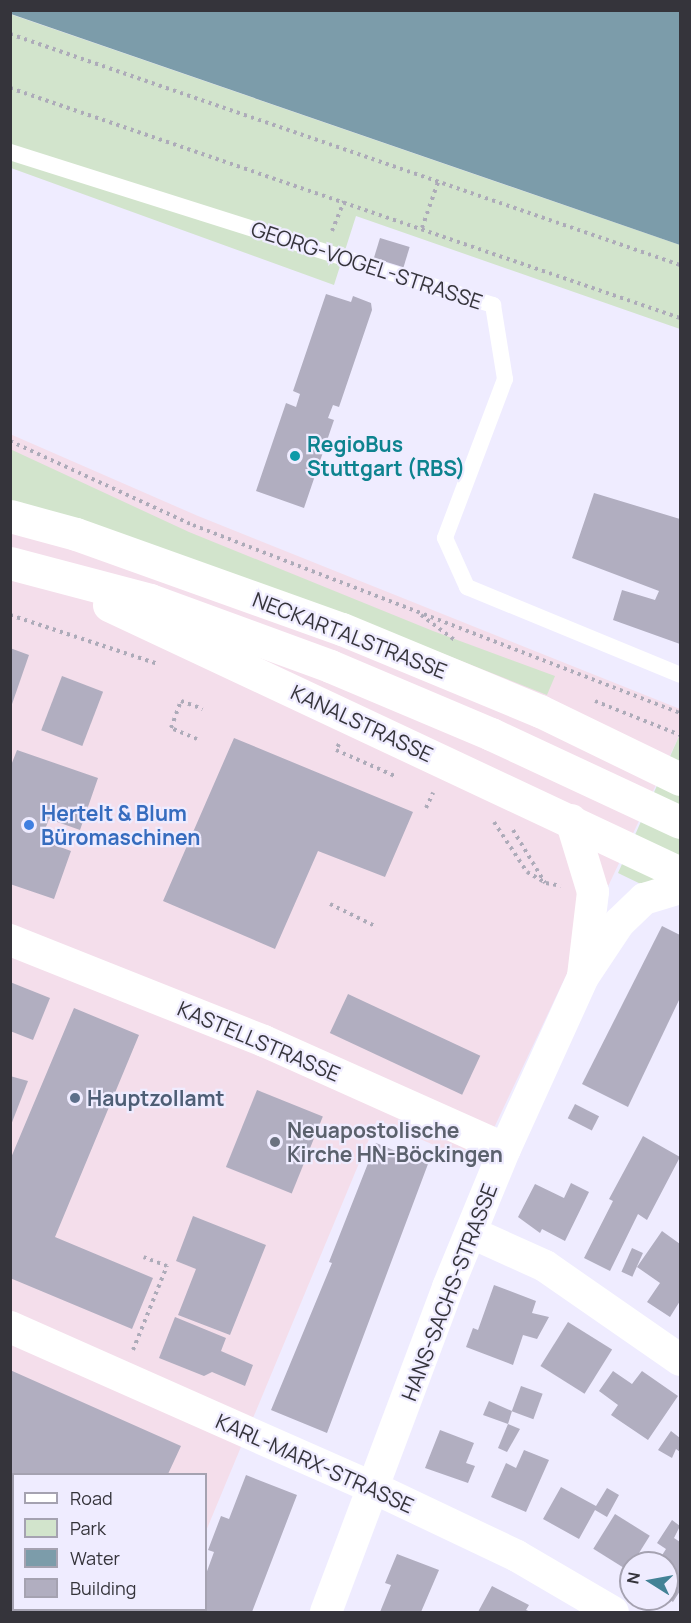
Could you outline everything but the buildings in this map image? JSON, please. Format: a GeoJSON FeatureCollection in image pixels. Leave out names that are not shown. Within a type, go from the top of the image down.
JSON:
{"type":"FeatureCollection","features":[{"type":"Feature","properties":{"kind":"main road","name":"NECKARTALSTRASSE"},"geometry":{"type":"LineString","coordinates":[[10,516],[76,534],[342,629],[540,711],[681,778]]}},
{"type":"Feature","properties":{"kind":"main road","name":"NECKARTALSTRASSE"},"geometry":{"type":"LineString","coordinates":[[10,563],[150,600],[330,666],[491,734],[681,822]]}},
{"type":"Feature","properties":{"kind":"main road","name":"KANALSTRASSE"},"geometry":{"type":"LineString","coordinates":[[42,572],[681,873]]}},
{"type":"Feature","properties":{"kind":"street","name":"HANS-SACHS-STRASSE"},"geometry":{"type":"LineString","coordinates":[[572,820],[593,892],[583,977]]}},
{"type":"Feature","properties":{"kind":"street","name":"HANS-SACHS-STRASSE"},"geometry":{"type":"LineString","coordinates":[[326,1612],[448,1287],[505,1149],[583,977],[619,923],[639,903],[681,888]]}},
{"type":"Feature","properties":{"kind":"street","name":"KASTELLSTRASSE"},"geometry":{"type":"LineString","coordinates":[[10,940],[264,1041],[505,1149]]}},
{"type":"Feature","properties":{"kind":"street"},"geometry":{"type":"LineString","coordinates":[[472,1233],[545,1266],[681,1360]]}},
{"type":"Feature","properties":{"kind":"street","name":"KARL-MARX-STRASSE"},"geometry":{"type":"LineString","coordinates":[[10,1326],[374,1488],[517,1556],[613,1612]]}},
{"type":"Feature","properties":{"kind":"lane","name":"GEORG-VOGEL-STRASSE"},"geometry":{"type":"LineString","coordinates":[[10,152],[493,305],[505,379],[445,538],[467,587],[681,675]]}},
{"type":"Feature","properties":{"kind":"path"},"geometry":{"type":"LineString","coordinates":[[10,34],[681,265]]}},
{"type":"Feature","properties":{"kind":"path"},"geometry":{"type":"LineString","coordinates":[[10,88],[681,318]]}},
{"type":"Feature","properties":{"kind":"path"},"geometry":{"type":"LineString","coordinates":[[422,228],[438,182]]}},
{"type":"Feature","properties":{"kind":"path"},"geometry":{"type":"LineString","coordinates":[[325,251],[344,201]]}},
{"type":"Feature","properties":{"kind":"path"},"geometry":{"type":"LineString","coordinates":[[10,441],[193,525],[681,713]]}},
{"type":"Feature","properties":{"kind":"path"},"geometry":{"type":"LineString","coordinates":[[417,612],[466,646]]}},
{"type":"Feature","properties":{"kind":"path"},"geometry":{"type":"LineString","coordinates":[[10,615],[163,666]]}},
{"type":"Feature","properties":{"kind":"path"},"geometry":{"type":"LineString","coordinates":[[584,696],[681,735]]}},
{"type":"Feature","properties":{"kind":"path"},"geometry":{"type":"LineString","coordinates":[[197,739],[171,728],[182,701],[203,709]]}},
{"type":"Feature","properties":{"kind":"path"},"geometry":{"type":"LineString","coordinates":[[342,737],[336,750],[401,779]]}},
{"type":"Feature","properties":{"kind":"path"},"geometry":{"type":"LineString","coordinates":[[422,788],[443,798]]}},
{"type":"Feature","properties":{"kind":"path"},"geometry":{"type":"LineString","coordinates":[[426,808],[433,793]]}},
{"type":"Feature","properties":{"kind":"path"},"geometry":{"type":"LineString","coordinates":[[486,818],[496,823],[527,872],[546,884],[593,892]]}},
{"type":"Feature","properties":{"kind":"path"},"geometry":{"type":"LineString","coordinates":[[509,823],[546,884]]}},
{"type":"Feature","properties":{"kind":"path"},"geometry":{"type":"LineString","coordinates":[[330,903],[375,926]]}},
{"type":"Feature","properties":{"kind":"path"},"geometry":{"type":"LineString","coordinates":[[122,1376],[167,1266],[144,1257]]}},
{"type":"Feature","properties":{"kind":"shaded area"},"geometry":{"type":"Polygon","coordinates":[[[10,434],[198,516],[680,709],[680,734],[477,1164],[377,1120],[207,1529],[207,1473],[12,1473],[12,1611],[174,1612],[11,1612],[10,434]]]}},
{"type":"Feature","properties":{"kind":"green space"},"geometry":{"type":"Polygon","coordinates":[[[10,14],[680,245],[680,329],[356,216],[334,285],[11,168],[10,14]]]}},
{"type":"Feature","properties":{"kind":"green space"},"geometry":{"type":"Polygon","coordinates":[[[10,449],[189,532],[433,631],[555,676],[547,695],[333,610],[11,506],[10,449]]]}},
{"type":"Feature","properties":{"kind":"green space"},"geometry":{"type":"Polygon","coordinates":[[[680,734],[680,903],[618,873],[680,734]]]}},
{"type":"Feature","properties":{"kind":"water"},"geometry":{"type":"Polygon","coordinates":[[[11,10],[680,11],[680,245],[11,14],[11,10]]]}},
{"type":"Feature","properties":{"kind":"place","name":"RegioBus Stuttgart (RBS)"},"geometry":{"type":"Point","coordinates":[295,456]}},
{"type":"Feature","properties":{"kind":"place","name":"Hertelt & Blum Büromaschinen"},"geometry":{"type":"Point","coordinates":[29,825]}},
{"type":"Feature","properties":{"kind":"place","name":"Hauptzollamt"},"geometry":{"type":"Point","coordinates":[75,1098]}},
{"type":"Feature","properties":{"kind":"place","name":"Neuapostolische Kirche HN-Böckingen"},"geometry":{"type":"Point","coordinates":[275,1142]}}]}
